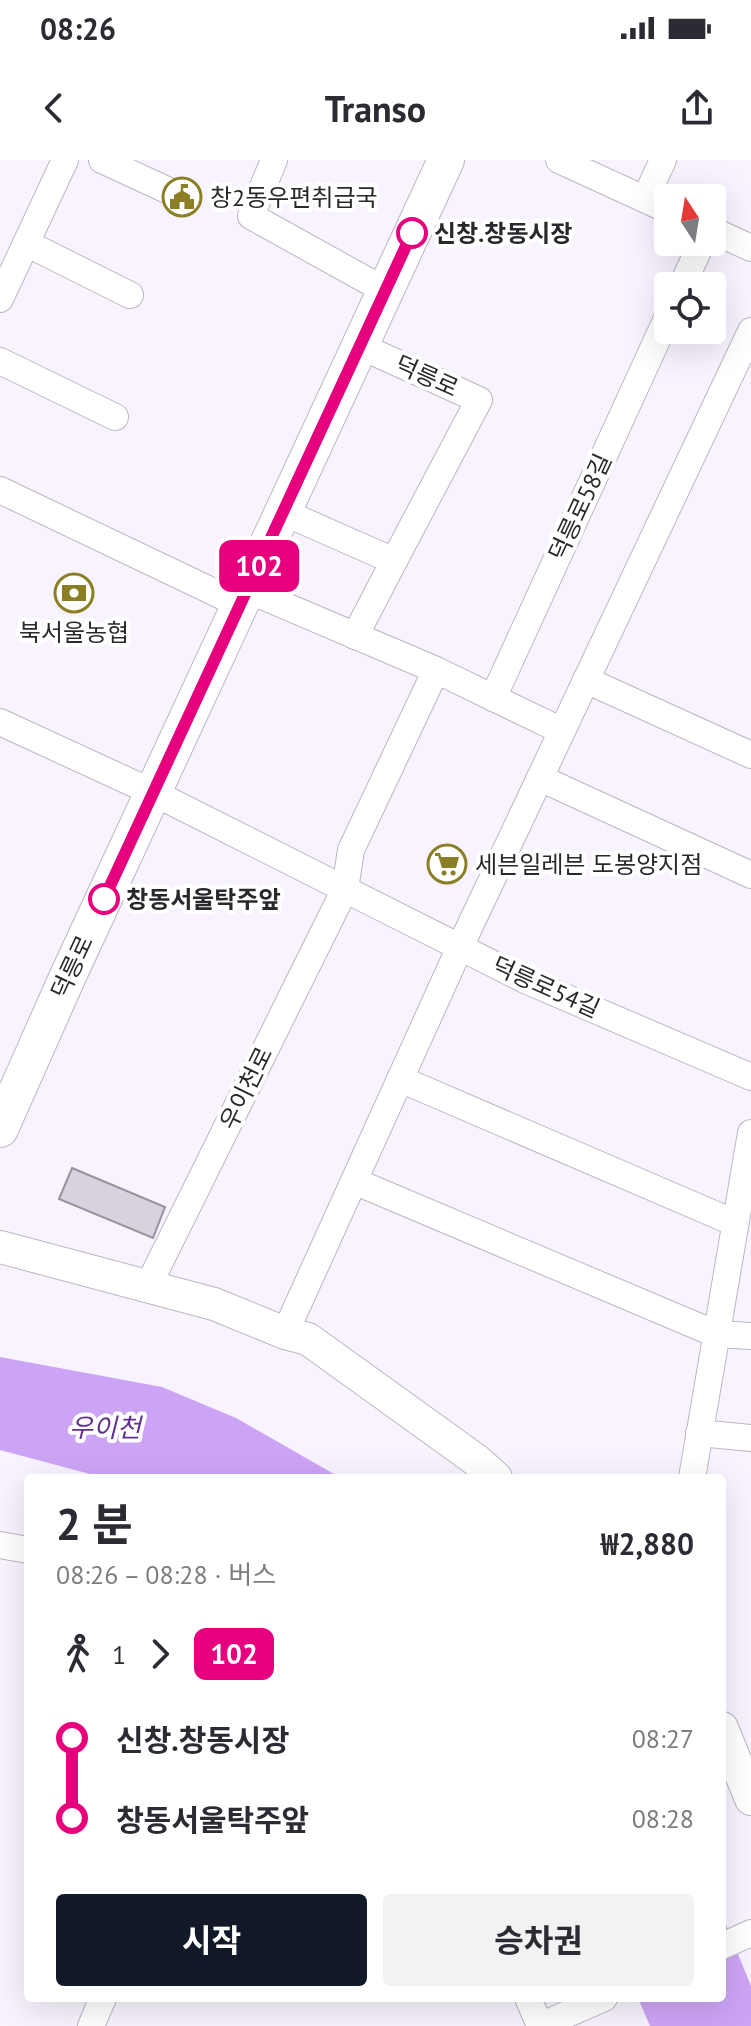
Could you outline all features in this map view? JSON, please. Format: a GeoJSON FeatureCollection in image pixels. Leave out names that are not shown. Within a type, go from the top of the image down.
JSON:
{"type":"FeatureCollection","features":[{"type":"Feature","properties":{"kind":"main road","name":"덕릉로"},"geometry":{"type":"LineString","coordinates":[[0,1129],[446,160]]}},
{"type":"Feature","properties":{"kind":"street"},"geometry":{"type":"LineString","coordinates":[[0,299],[65,160]]}},
{"type":"Feature","properties":{"kind":"street"},"geometry":{"type":"LineString","coordinates":[[102,160],[167,190]]}},
{"type":"Feature","properties":{"kind":"street"},"geometry":{"type":"LineString","coordinates":[[274,160],[251,216],[386,291]]}},
{"type":"Feature","properties":{"kind":"street"},"geometry":{"type":"LineString","coordinates":[[559,160],[654,203]]}},
{"type":"Feature","properties":{"kind":"street"},"geometry":{"type":"LineString","coordinates":[[659,184],[663,160]]}},
{"type":"Feature","properties":{"kind":"street"},"geometry":{"type":"LineString","coordinates":[[726,236],[751,248]]}},
{"type":"Feature","properties":{"kind":"street"},"geometry":{"type":"LineString","coordinates":[[26,243],[130,295]]}},
{"type":"Feature","properties":{"kind":"street"},"geometry":{"type":"LineString","coordinates":[[285,1333],[460,947],[751,331]]}},
{"type":"Feature","properties":{"kind":"street","name":"덕릉로58길"},"geometry":{"type":"LineString","coordinates":[[493,698],[655,344]]}},
{"type":"Feature","properties":{"kind":"street","name":"덕릉로"},"geometry":{"type":"LineString","coordinates":[[360,346],[479,400],[394,561]]}},
{"type":"Feature","properties":{"kind":"street"},"geometry":{"type":"LineString","coordinates":[[0,361],[115,417]]}},
{"type":"Feature","properties":{"kind":"street"},"geometry":{"type":"LineString","coordinates":[[0,490],[245,597],[355,636],[436,670],[562,731]]}},
{"type":"Feature","properties":{"kind":"street"},"geometry":{"type":"LineString","coordinates":[[283,512],[394,561],[355,636]]}},
{"type":"Feature","properties":{"kind":"street"},"geometry":{"type":"LineString","coordinates":[[345,889],[351,850],[436,670]]}},
{"type":"Feature","properties":{"kind":"street"},"geometry":{"type":"LineString","coordinates":[[586,680],[751,755]]}},
{"type":"Feature","properties":{"kind":"street","name":"덕릉로54길"},"geometry":{"type":"LineString","coordinates":[[0,722],[154,793],[525,980],[751,1077]]}},
{"type":"Feature","properties":{"kind":"street"},"geometry":{"type":"LineString","coordinates":[[540,778],[751,875]]}},
{"type":"Feature","properties":{"kind":"street","name":"우이천로"},"geometry":{"type":"LineString","coordinates":[[148,1286],[345,889]]}},
{"type":"Feature","properties":{"kind":"street"},"geometry":{"type":"LineString","coordinates":[[400,1079],[735,1223]]}},
{"type":"Feature","properties":{"kind":"street"},"geometry":{"type":"LineString","coordinates":[[693,1474],[751,1133]]}},
{"type":"Feature","properties":{"kind":"street"},"geometry":{"type":"LineString","coordinates":[[354,1181],[716,1334],[751,1336]]}},
{"type":"Feature","properties":{"kind":"street"},"geometry":{"type":"LineString","coordinates":[[0,1247],[214,1304],[285,1333],[308,1339],[492,1474]]}},
{"type":"Feature","properties":{"kind":"street"},"geometry":{"type":"LineString","coordinates":[[699,1433],[751,1438]]}},
{"type":"Feature","properties":{"kind":"street"},"geometry":{"type":"LineString","coordinates":[[0,1545],[24,1549]]}},
{"type":"Feature","properties":{"kind":"street"},"geometry":{"type":"LineString","coordinates":[[726,1738],[751,1799]]}},
{"type":"Feature","properties":{"kind":"street"},"geometry":{"type":"LineString","coordinates":[[726,1944],[751,1933]]}},
{"type":"Feature","properties":{"kind":"street"},"geometry":{"type":"LineString","coordinates":[[91,2026],[101,2002]]}},
{"type":"Feature","properties":{"kind":"street"},"geometry":{"type":"LineString","coordinates":[[530,2002],[540,2026],[595,2002]]}},
{"type":"Feature","properties":{"kind":"water","name":"우이천"},"geometry":{"type":"Polygon","coordinates":[[[0,1357],[162,1387],[236,1418],[334,1474],[90,1474],[0,1450],[0,1357]]]}},
{"type":"Feature","properties":{"kind":"water"},"geometry":{"type":"Polygon","coordinates":[[[726,1925],[751,1986],[751,2026],[650,2026],[640,2002],[726,2002],[726,1925]]]}},
{"type":"Feature","properties":{"kind":"building"},"geometry":{"type":"Polygon","coordinates":[[[72,1168],[165,1207],[153,1238],[59,1199],[72,1168]]]}},
{"type":"Feature","properties":{"kind":"bus line","name":"102"},"geometry":{"type":"LineString","coordinates":[[104,899],[412,233]]}},
{"type":"Feature","properties":{"kind":"place","name":"창2동우편취급국"},"geometry":{"type":"Point","coordinates":[182,197]}},
{"type":"Feature","properties":{"kind":"place","name":"신창.창동시장"},"geometry":{"type":"Point","coordinates":[412,233]}},
{"type":"Feature","properties":{"kind":"place","name":"북서울농협"},"geometry":{"type":"Point","coordinates":[74,593]}},
{"type":"Feature","properties":{"kind":"place","name":"세븐일레븐 도봉양지점"},"geometry":{"type":"Point","coordinates":[447,864]}},
{"type":"Feature","properties":{"kind":"place","name":"창동서울탁주앞"},"geometry":{"type":"Point","coordinates":[104,899]}}]}
